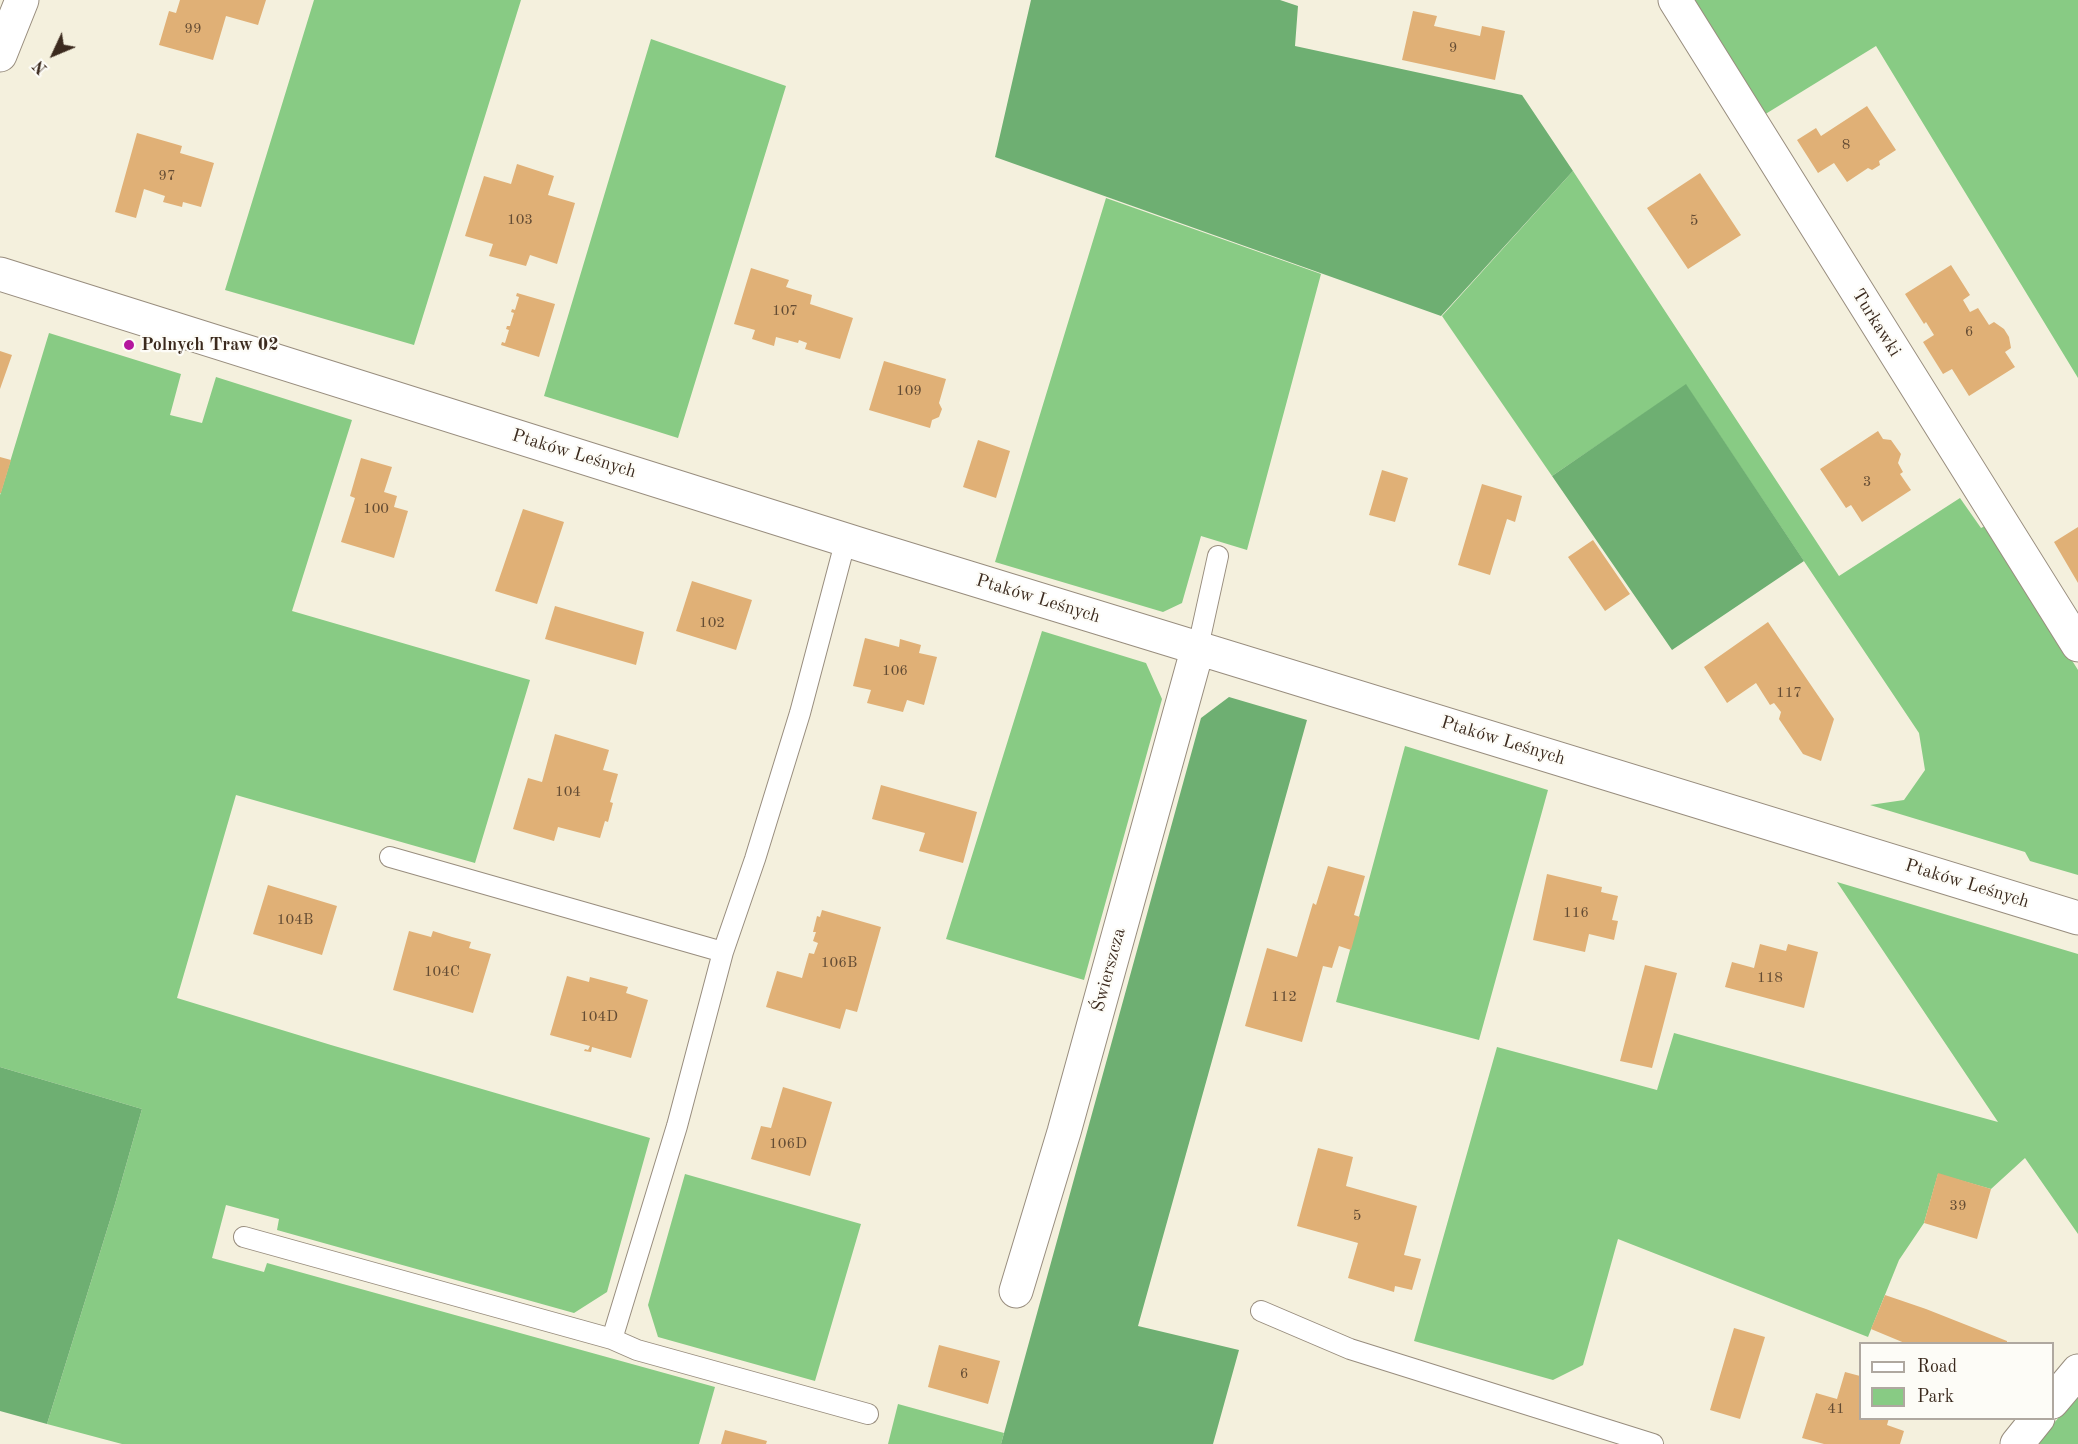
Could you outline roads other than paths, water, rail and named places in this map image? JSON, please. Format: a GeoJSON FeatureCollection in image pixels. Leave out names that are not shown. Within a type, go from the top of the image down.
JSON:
{"type":"FeatureCollection","features":[{"type":"Feature","properties":{"kind":"street"},"geometry":{"type":"LineString","coordinates":[[0,55],[22,0]]}},
{"type":"Feature","properties":{"kind":"street","name":"Turkawki"},"geometry":{"type":"LineString","coordinates":[[1675,0],[2078,645]]}},
{"type":"Feature","properties":{"kind":"street","name":"Ptaków Leśnych"},"geometry":{"type":"LineString","coordinates":[[0,274],[846,539],[2078,918]]}},
{"type":"Feature","properties":{"kind":"street","name":"Świerszcza"},"geometry":{"type":"LineString","coordinates":[[1016,1291],[1064,1132],[1198,647]]}},
{"type":"Feature","properties":{"kind":"street"},"geometry":{"type":"LineString","coordinates":[[2054,1399],[2078,1371]]}},
{"type":"Feature","properties":{"kind":"street"},"geometry":{"type":"LineString","coordinates":[[2017,1444],[2037,1420]]}},
{"type":"Feature","properties":{"kind":"lane"},"geometry":{"type":"LineString","coordinates":[[612,1340],[677,1126],[723,952],[755,860],[800,713],[846,539]]}},
{"type":"Feature","properties":{"kind":"lane"},"geometry":{"type":"LineString","coordinates":[[1198,647],[1218,556]]}},
{"type":"Feature","properties":{"kind":"lane"},"geometry":{"type":"LineString","coordinates":[[390,856],[723,952]]}},
{"type":"Feature","properties":{"kind":"lane"},"geometry":{"type":"LineString","coordinates":[[244,1237],[868,1414]]}},
{"type":"Feature","properties":{"kind":"lane"},"geometry":{"type":"LineString","coordinates":[[1261,1311],[1350,1349],[1653,1444]]}},
{"type":"Feature","properties":{"kind":"place","name":"Polnych Traw 02"},"geometry":{"type":"Point","coordinates":[129,345]}}]}
